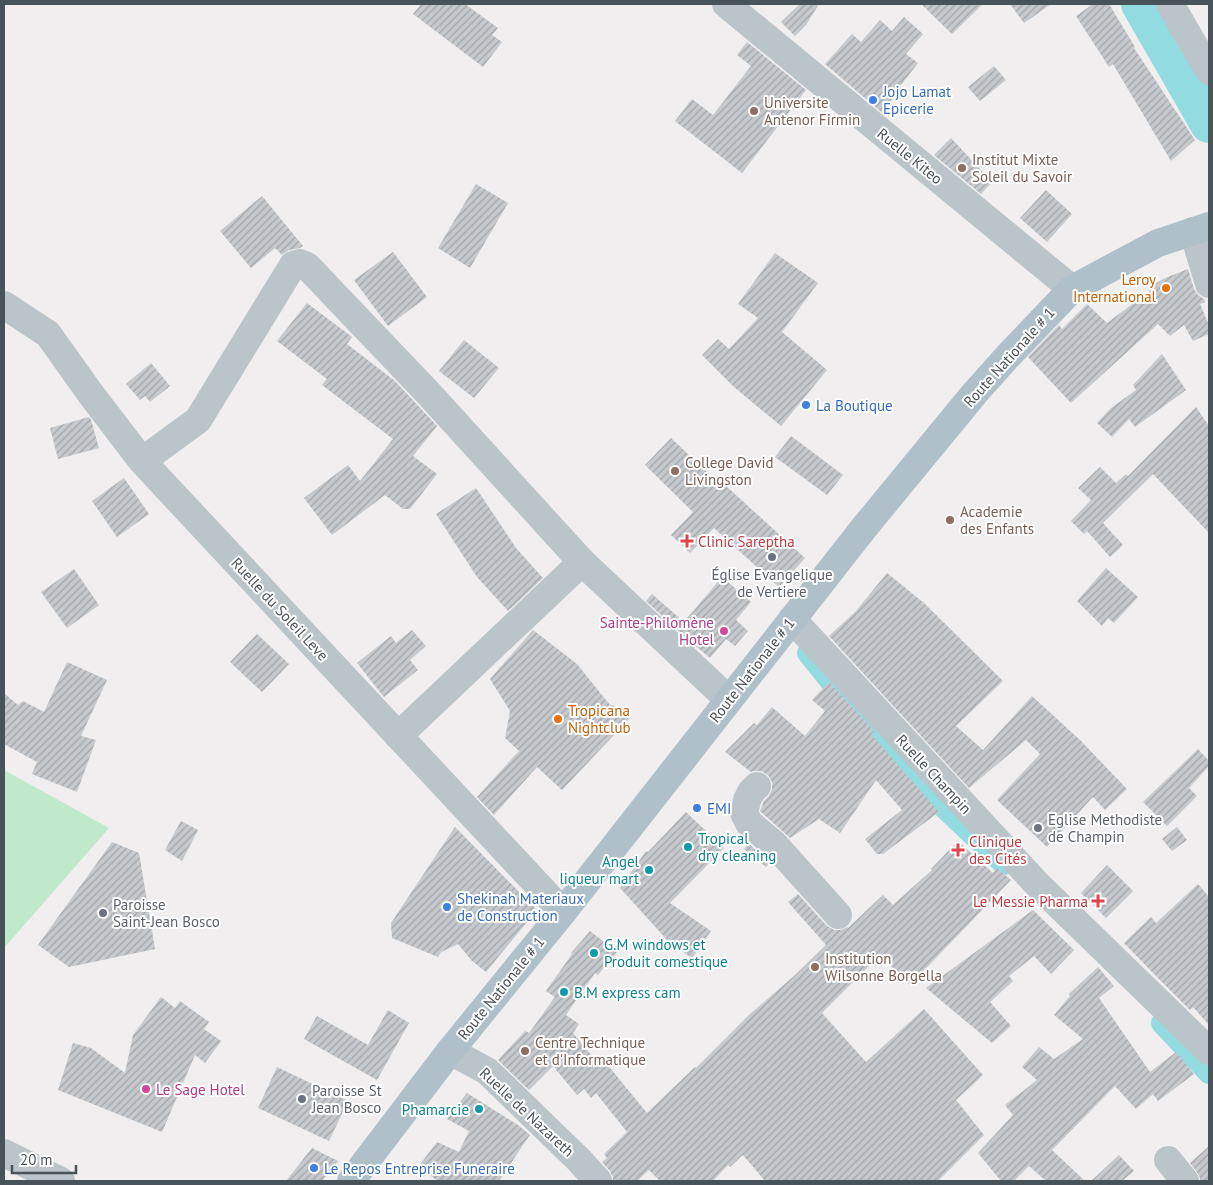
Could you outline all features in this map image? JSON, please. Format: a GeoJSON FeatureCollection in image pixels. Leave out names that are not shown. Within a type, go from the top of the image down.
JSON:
{"type":"FeatureCollection","features":[{"type":"Feature","properties":{"kind":"main road","name":"Route Nationale # 1"},"geometry":{"type":"LineString","coordinates":[[351,1181],[450,1051],[563,912],[863,529],[974,394],[1072,290],[1158,243],[1201,228]]}},
{"type":"Feature","properties":{"kind":"street","name":"Ruelle Kiteo"},"geometry":{"type":"LineString","coordinates":[[726,4],[1072,290]]}},
{"type":"Feature","properties":{"kind":"street"},"geometry":{"type":"LineString","coordinates":[[1170,4],[1209,70]]}},
{"type":"Feature","properties":{"kind":"street"},"geometry":{"type":"LineString","coordinates":[[1201,228],[1209,284]]}},
{"type":"Feature","properties":{"kind":"street"},"geometry":{"type":"LineString","coordinates":[[142,461],[198,420],[293,265],[300,263],[307,266],[430,395],[582,562],[730,700]]}},
{"type":"Feature","properties":{"kind":"street","name":"Ruelle du Soleil Leve"},"geometry":{"type":"LineString","coordinates":[[4,305],[48,334],[142,461],[563,912]]}},
{"type":"Feature","properties":{"kind":"street"},"geometry":{"type":"LineString","coordinates":[[398,736],[582,562]]}},
{"type":"Feature","properties":{"kind":"street","name":"Ruelle Champin"},"geometry":{"type":"LineString","coordinates":[[792,619],[1037,884],[1209,1051]]}},
{"type":"Feature","properties":{"kind":"street"},"geometry":{"type":"LineString","coordinates":[[757,786],[747,800],[744,812],[749,823],[775,845],[838,915]]}},
{"type":"Feature","properties":{"kind":"street","name":"Ruelle de Nazareth"},"geometry":{"type":"LineString","coordinates":[[450,1051],[487,1071],[588,1176]]}},
{"type":"Feature","properties":{"kind":"street"},"geometry":{"type":"LineString","coordinates":[[4,1153],[61,1181]]}},
{"type":"Feature","properties":{"kind":"street"},"geometry":{"type":"LineString","coordinates":[[1168,1160],[1185,1181]]}},
{"type":"Feature","properties":{"kind":"green space"},"geometry":{"type":"Polygon","coordinates":[[[4,770],[109,828],[4,948],[4,770]]]}},
{"type":"Feature","properties":{"kind":"building"},"geometry":{"type":"Polygon","coordinates":[[[421,4],[465,4],[498,28],[492,35],[502,42],[483,67],[413,14],[421,4]]]}},
{"type":"Feature","properties":{"kind":"building"},"geometry":{"type":"Polygon","coordinates":[[[800,4],[819,4],[806,25],[795,36],[781,22],[800,4]]]}},
{"type":"Feature","properties":{"kind":"building"},"geometry":{"type":"Polygon","coordinates":[[[921,4],[983,4],[952,34],[921,4]]]}},
{"type":"Feature","properties":{"kind":"building"},"geometry":{"type":"Polygon","coordinates":[[[1010,4],[1051,4],[1024,23],[1010,4]]]}},
{"type":"Feature","properties":{"kind":"building"},"geometry":{"type":"Polygon","coordinates":[[[1093,4],[1109,4],[1134,48],[1195,140],[1171,161],[1113,64],[1109,67],[1076,16],[1093,4]]]}},
{"type":"Feature","properties":{"kind":"building"},"geometry":{"type":"Polygon","coordinates":[[[904,17],[923,34],[906,54],[918,63],[894,94],[885,115],[825,64],[852,34],[861,42],[880,20],[892,31],[904,17]]]}},
{"type":"Feature","properties":{"kind":"building"},"geometry":{"type":"Polygon","coordinates":[[[747,42],[806,90],[742,173],[675,121],[692,99],[713,115],[751,66],[737,55],[747,42]]]}},
{"type":"Feature","properties":{"kind":"building"},"geometry":{"type":"Polygon","coordinates":[[[994,66],[1006,80],[980,101],[968,87],[994,66]]]}},
{"type":"Feature","properties":{"kind":"building"},"geometry":{"type":"Polygon","coordinates":[[[951,138],[992,182],[981,194],[934,155],[951,138]]]}},
{"type":"Feature","properties":{"kind":"building"},"geometry":{"type":"Polygon","coordinates":[[[476,184],[508,203],[470,268],[438,248],[476,184]]]}},
{"type":"Feature","properties":{"kind":"building"},"geometry":{"type":"Polygon","coordinates":[[[1046,190],[1072,214],[1047,242],[1020,218],[1046,190]]]}},
{"type":"Feature","properties":{"kind":"building"},"geometry":{"type":"Polygon","coordinates":[[[262,196],[303,246],[289,250],[282,255],[275,248],[251,268],[220,231],[262,196]]]}},
{"type":"Feature","properties":{"kind":"building"},"geometry":{"type":"Polygon","coordinates":[[[393,252],[427,297],[388,326],[354,280],[393,252]]]}},
{"type":"Feature","properties":{"kind":"building"},"geometry":{"type":"Polygon","coordinates":[[[775,253],[818,283],[782,332],[827,370],[781,426],[734,387],[702,355],[718,339],[729,349],[758,318],[738,304],[775,253]]]}},
{"type":"Feature","properties":{"kind":"building"},"geometry":{"type":"Polygon","coordinates":[[[1188,269],[1194,289],[1205,302],[1200,304],[1209,325],[1209,334],[1193,341],[1184,325],[1170,336],[1158,324],[1071,403],[1028,357],[1059,325],[1062,329],[1087,304],[1107,323],[1150,291],[1148,288],[1165,278],[1188,269]]]}},
{"type":"Feature","properties":{"kind":"building"},"geometry":{"type":"Polygon","coordinates":[[[307,303],[352,337],[347,344],[395,381],[437,426],[413,456],[437,474],[410,509],[403,509],[385,495],[332,535],[304,498],[348,465],[360,481],[393,439],[322,385],[327,379],[277,341],[307,303]]]}},
{"type":"Feature","properties":{"kind":"building"},"geometry":{"type":"Polygon","coordinates":[[[464,340],[499,368],[474,398],[439,371],[464,340]]]}},
{"type":"Feature","properties":{"kind":"building"},"geometry":{"type":"Polygon","coordinates":[[[1162,354],[1186,390],[1135,427],[1129,419],[1112,437],[1097,423],[1111,408],[1136,390],[1133,385],[1162,354]]]}},
{"type":"Feature","properties":{"kind":"building"},"geometry":{"type":"Polygon","coordinates":[[[151,363],[170,386],[150,402],[145,396],[140,400],[126,384],[151,363]]]}},
{"type":"Feature","properties":{"kind":"building"},"geometry":{"type":"Polygon","coordinates":[[[1196,407],[1209,426],[1209,533],[1153,474],[1103,523],[1123,545],[1110,557],[1087,531],[1084,534],[1071,521],[1091,500],[1078,488],[1100,467],[1116,483],[1126,474],[1128,476],[1196,407]]]}},
{"type":"Feature","properties":{"kind":"building"},"geometry":{"type":"Polygon","coordinates":[[[89,417],[99,448],[58,459],[50,428],[89,417]]]}},
{"type":"Feature","properties":{"kind":"building"},"geometry":{"type":"Polygon","coordinates":[[[791,436],[843,475],[827,495],[775,457],[791,436]]]}},
{"type":"Feature","properties":{"kind":"building"},"geometry":{"type":"Polygon","coordinates":[[[671,438],[712,477],[714,475],[805,558],[779,587],[714,528],[690,553],[671,535],[693,512],[645,465],[671,438]]]}},
{"type":"Feature","properties":{"kind":"building"},"geometry":{"type":"Polygon","coordinates":[[[124,478],[149,514],[117,537],[92,501],[124,478]]]}},
{"type":"Feature","properties":{"kind":"building"},"geometry":{"type":"Polygon","coordinates":[[[476,488],[516,548],[543,578],[508,611],[477,577],[436,514],[476,488]]]}},
{"type":"Feature","properties":{"kind":"building"},"geometry":{"type":"Polygon","coordinates":[[[1106,568],[1138,597],[1114,623],[1108,618],[1102,626],[1077,601],[1106,568]]]}},
{"type":"Feature","properties":{"kind":"building"},"geometry":{"type":"Polygon","coordinates":[[[74,569],[99,605],[67,628],[41,592],[74,569]]]}},
{"type":"Feature","properties":{"kind":"building"},"geometry":{"type":"Polygon","coordinates":[[[887,573],[924,603],[1003,681],[956,726],[983,750],[1032,696],[1081,741],[1127,789],[1105,810],[1093,797],[1047,847],[997,800],[1040,754],[1026,740],[969,788],[829,636],[856,611],[887,573]]]}},
{"type":"Feature","properties":{"kind":"building"},"geometry":{"type":"Polygon","coordinates":[[[722,577],[751,602],[736,620],[748,631],[735,646],[726,639],[710,658],[646,601],[652,594],[684,622],[722,577]]]}},
{"type":"Feature","properties":{"kind":"building"},"geometry":{"type":"Polygon","coordinates":[[[412,630],[426,646],[410,660],[418,670],[384,697],[357,663],[391,636],[396,643],[412,630]]]}},
{"type":"Feature","properties":{"kind":"building"},"geometry":{"type":"Polygon","coordinates":[[[533,630],[577,664],[610,705],[621,707],[631,717],[562,790],[537,767],[494,815],[477,797],[519,751],[505,738],[510,711],[490,679],[533,630]]]}},
{"type":"Feature","properties":{"kind":"building"},"geometry":{"type":"Polygon","coordinates":[[[257,634],[289,664],[262,692],[230,662],[257,634]]]}},
{"type":"Feature","properties":{"kind":"building"},"geometry":{"type":"Polygon","coordinates":[[[67,662],[107,680],[81,736],[96,740],[77,792],[32,774],[37,762],[4,744],[4,693],[18,705],[23,701],[44,712],[67,662]]]}},
{"type":"Feature","properties":{"kind":"building"},"geometry":{"type":"Polygon","coordinates":[[[829,682],[874,731],[871,734],[939,812],[883,854],[877,854],[865,839],[902,810],[876,780],[840,833],[819,819],[790,838],[760,811],[772,790],[772,782],[768,775],[761,771],[751,772],[725,752],[754,723],[757,725],[772,707],[805,736],[825,711],[812,700],[829,682]]]}},
{"type":"Feature","properties":{"kind":"building"},"geometry":{"type":"Polygon","coordinates":[[[1198,749],[1209,761],[1209,766],[1189,788],[1197,796],[1167,826],[1143,802],[1198,749]]]}},
{"type":"Feature","properties":{"kind":"building"},"geometry":{"type":"Polygon","coordinates":[[[686,812],[724,848],[670,903],[711,931],[692,958],[669,942],[620,888],[646,851],[648,852],[686,812]]]}},
{"type":"Feature","properties":{"kind":"building"},"geometry":{"type":"Polygon","coordinates":[[[181,821],[198,830],[182,861],[165,850],[181,821]]]}},
{"type":"Feature","properties":{"kind":"building"},"geometry":{"type":"Polygon","coordinates":[[[455,827],[537,910],[486,972],[472,961],[458,944],[441,952],[438,957],[392,938],[391,923],[455,827]]]}},
{"type":"Feature","properties":{"kind":"building"},"geometry":{"type":"Polygon","coordinates":[[[1177,827],[1187,840],[1172,851],[1162,839],[1177,827]]]}},
{"type":"Feature","properties":{"kind":"building"},"geometry":{"type":"Polygon","coordinates":[[[958,841],[993,873],[997,868],[1011,880],[910,985],[880,955],[822,1013],[866,1062],[924,1009],[983,1075],[956,1100],[984,1135],[938,1181],[765,1181],[743,1155],[730,1167],[728,1165],[713,1181],[660,1181],[649,1170],[637,1181],[613,1181],[610,1171],[602,1162],[607,1158],[604,1154],[627,1132],[596,1093],[591,1098],[584,1089],[577,1095],[553,1066],[529,1090],[498,1060],[525,1031],[529,1033],[555,997],[546,991],[571,953],[590,931],[617,952],[598,975],[595,973],[566,1015],[579,1024],[573,1033],[597,1062],[602,1058],[647,1113],[696,1068],[750,1014],[826,945],[788,902],[798,894],[827,926],[834,930],[848,928],[883,895],[893,905],[932,870],[958,841]]]}},
{"type":"Feature","properties":{"kind":"building"},"geometry":{"type":"Polygon","coordinates":[[[112,842],[139,853],[155,949],[69,967],[38,945],[112,842]]]}},
{"type":"Feature","properties":{"kind":"building"},"geometry":{"type":"Polygon","coordinates":[[[748,843],[770,863],[766,867],[744,849],[748,843]]]}},
{"type":"Feature","properties":{"kind":"building"},"geometry":{"type":"Polygon","coordinates":[[[1107,865],[1133,891],[1106,918],[1081,893],[1107,865]]]}},
{"type":"Feature","properties":{"kind":"building"},"geometry":{"type":"Polygon","coordinates":[[[1198,884],[1209,897],[1209,1025],[1193,1007],[1190,1010],[1124,943],[1151,917],[1156,923],[1198,884]]]}},
{"type":"Feature","properties":{"kind":"building"},"geometry":{"type":"Polygon","coordinates":[[[1033,910],[1074,950],[1051,974],[1034,956],[1009,976],[1013,981],[990,1002],[1011,1026],[992,1043],[926,988],[1033,910]]]}},
{"type":"Feature","properties":{"kind":"building"},"geometry":{"type":"Polygon","coordinates":[[[1098,967],[1114,986],[1099,998],[1150,1072],[1176,1052],[1194,1074],[1158,1101],[1153,1094],[1136,1109],[1115,1086],[1052,1150],[1085,1181],[1046,1181],[1029,1166],[1014,1181],[1001,1181],[978,1153],[1013,1115],[1005,1105],[1037,1080],[1022,1067],[1039,1047],[1054,1059],[1083,1039],[1054,1015],[1070,996],[1069,994],[1098,967]]]}},
{"type":"Feature","properties":{"kind":"building"},"geometry":{"type":"Polygon","coordinates":[[[161,997],[175,1008],[180,1001],[209,1022],[204,1029],[221,1041],[205,1063],[195,1055],[162,1132],[58,1090],[73,1043],[91,1048],[125,1073],[133,1035],[161,997]]]}},
{"type":"Feature","properties":{"kind":"building"},"geometry":{"type":"Polygon","coordinates":[[[388,1010],[409,1023],[377,1080],[304,1039],[317,1016],[368,1045],[388,1010]]]}},
{"type":"Feature","properties":{"kind":"building"},"geometry":{"type":"Polygon","coordinates":[[[277,1067],[348,1101],[329,1141],[258,1108],[277,1067]]]}},
{"type":"Feature","properties":{"kind":"building"},"geometry":{"type":"Polygon","coordinates":[[[467,1093],[518,1125],[530,1135],[499,1181],[438,1181],[418,1167],[437,1142],[459,1152],[469,1131],[447,1119],[467,1093]]]}},
{"type":"Feature","properties":{"kind":"building"},"geometry":{"type":"Polygon","coordinates":[[[1209,1146],[1209,1181],[1200,1181],[1197,1172],[1190,1163],[1209,1146]]]}},
{"type":"Feature","properties":{"kind":"building"},"geometry":{"type":"Polygon","coordinates":[[[312,1148],[338,1161],[322,1181],[286,1181],[312,1148]]]}},
{"type":"Feature","properties":{"kind":"building"},"geometry":{"type":"Polygon","coordinates":[[[1119,1155],[1134,1171],[1122,1181],[1091,1181],[1119,1155]]]}},
{"type":"Feature","properties":{"kind":"waterway"},"geometry":{"type":"LineString","coordinates":[[1140,4],[1209,124]]}},
{"type":"Feature","properties":{"kind":"waterway"},"geometry":{"type":"LineString","coordinates":[[808,653],[844,698],[918,783],[1004,864]]}},
{"type":"Feature","properties":{"kind":"waterway"},"geometry":{"type":"LineString","coordinates":[[1162,1023],[1209,1073]]}},
{"type":"Feature","properties":{"kind":"place","name":"Jojo Lamat Epicerie"},"geometry":{"type":"Point","coordinates":[873,100]}},
{"type":"Feature","properties":{"kind":"place","name":"Universite Antenor Firmin"},"geometry":{"type":"Point","coordinates":[754,111]}},
{"type":"Feature","properties":{"kind":"place","name":"Institut Mixte Soleil du Savoir"},"geometry":{"type":"Point","coordinates":[962,168]}},
{"type":"Feature","properties":{"kind":"place","name":"Leroy International"},"geometry":{"type":"Point","coordinates":[1166,288]}},
{"type":"Feature","properties":{"kind":"place","name":"La Boutique"},"geometry":{"type":"Point","coordinates":[806,405]}},
{"type":"Feature","properties":{"kind":"place","name":"College David Livingston"},"geometry":{"type":"Point","coordinates":[675,471]}},
{"type":"Feature","properties":{"kind":"place","name":"Academie des Enfants"},"geometry":{"type":"Point","coordinates":[950,520]}},
{"type":"Feature","properties":{"kind":"place","name":"Clinic Sareptha"},"geometry":{"type":"Point","coordinates":[687,541]}},
{"type":"Feature","properties":{"kind":"place","name":"Église Evangelique de Vertiere"},"geometry":{"type":"Point","coordinates":[772,557]}},
{"type":"Feature","properties":{"kind":"place","name":"Sainte-Philomène Hotel"},"geometry":{"type":"Point","coordinates":[724,631]}},
{"type":"Feature","properties":{"kind":"place","name":"Tropicana Nightclub"},"geometry":{"type":"Point","coordinates":[558,719]}},
{"type":"Feature","properties":{"kind":"place","name":"EMI"},"geometry":{"type":"Point","coordinates":[697,808]}},
{"type":"Feature","properties":{"kind":"place","name":"Eglise Methodiste de Champin"},"geometry":{"type":"Point","coordinates":[1038,828]}},
{"type":"Feature","properties":{"kind":"place","name":"Tropical dry cleaning"},"geometry":{"type":"Point","coordinates":[688,847]}},
{"type":"Feature","properties":{"kind":"place","name":"Clinique des Cités"},"geometry":{"type":"Point","coordinates":[958,850]}},
{"type":"Feature","properties":{"kind":"place","name":"Angel liqueur mart"},"geometry":{"type":"Point","coordinates":[649,870]}},
{"type":"Feature","properties":{"kind":"place","name":"Le Messie Pharma"},"geometry":{"type":"Point","coordinates":[1098,901]}},
{"type":"Feature","properties":{"kind":"place","name":"Shekinah Materiaux de Construction"},"geometry":{"type":"Point","coordinates":[447,907]}},
{"type":"Feature","properties":{"kind":"place","name":"Paroisse Saint-Jean Bosco"},"geometry":{"type":"Point","coordinates":[103,913]}},
{"type":"Feature","properties":{"kind":"place","name":"G.M windows et Produit comestique"},"geometry":{"type":"Point","coordinates":[594,953]}},
{"type":"Feature","properties":{"kind":"place","name":"Institution Wilsonne Borgella"},"geometry":{"type":"Point","coordinates":[815,967]}},
{"type":"Feature","properties":{"kind":"place","name":"B.M express cam"},"geometry":{"type":"Point","coordinates":[564,992]}},
{"type":"Feature","properties":{"kind":"place","name":"Centre Technique et d'Informatique"},"geometry":{"type":"Point","coordinates":[525,1051]}},
{"type":"Feature","properties":{"kind":"place","name":"Le Sage Hotel"},"geometry":{"type":"Point","coordinates":[146,1089]}},
{"type":"Feature","properties":{"kind":"place","name":"Paroisse St Jean Bosco"},"geometry":{"type":"Point","coordinates":[302,1099]}},
{"type":"Feature","properties":{"kind":"place","name":"Phamarcie"},"geometry":{"type":"Point","coordinates":[479,1109]}},
{"type":"Feature","properties":{"kind":"place","name":"Le Repos Entreprise Funeraire"},"geometry":{"type":"Point","coordinates":[314,1168]}}]}
